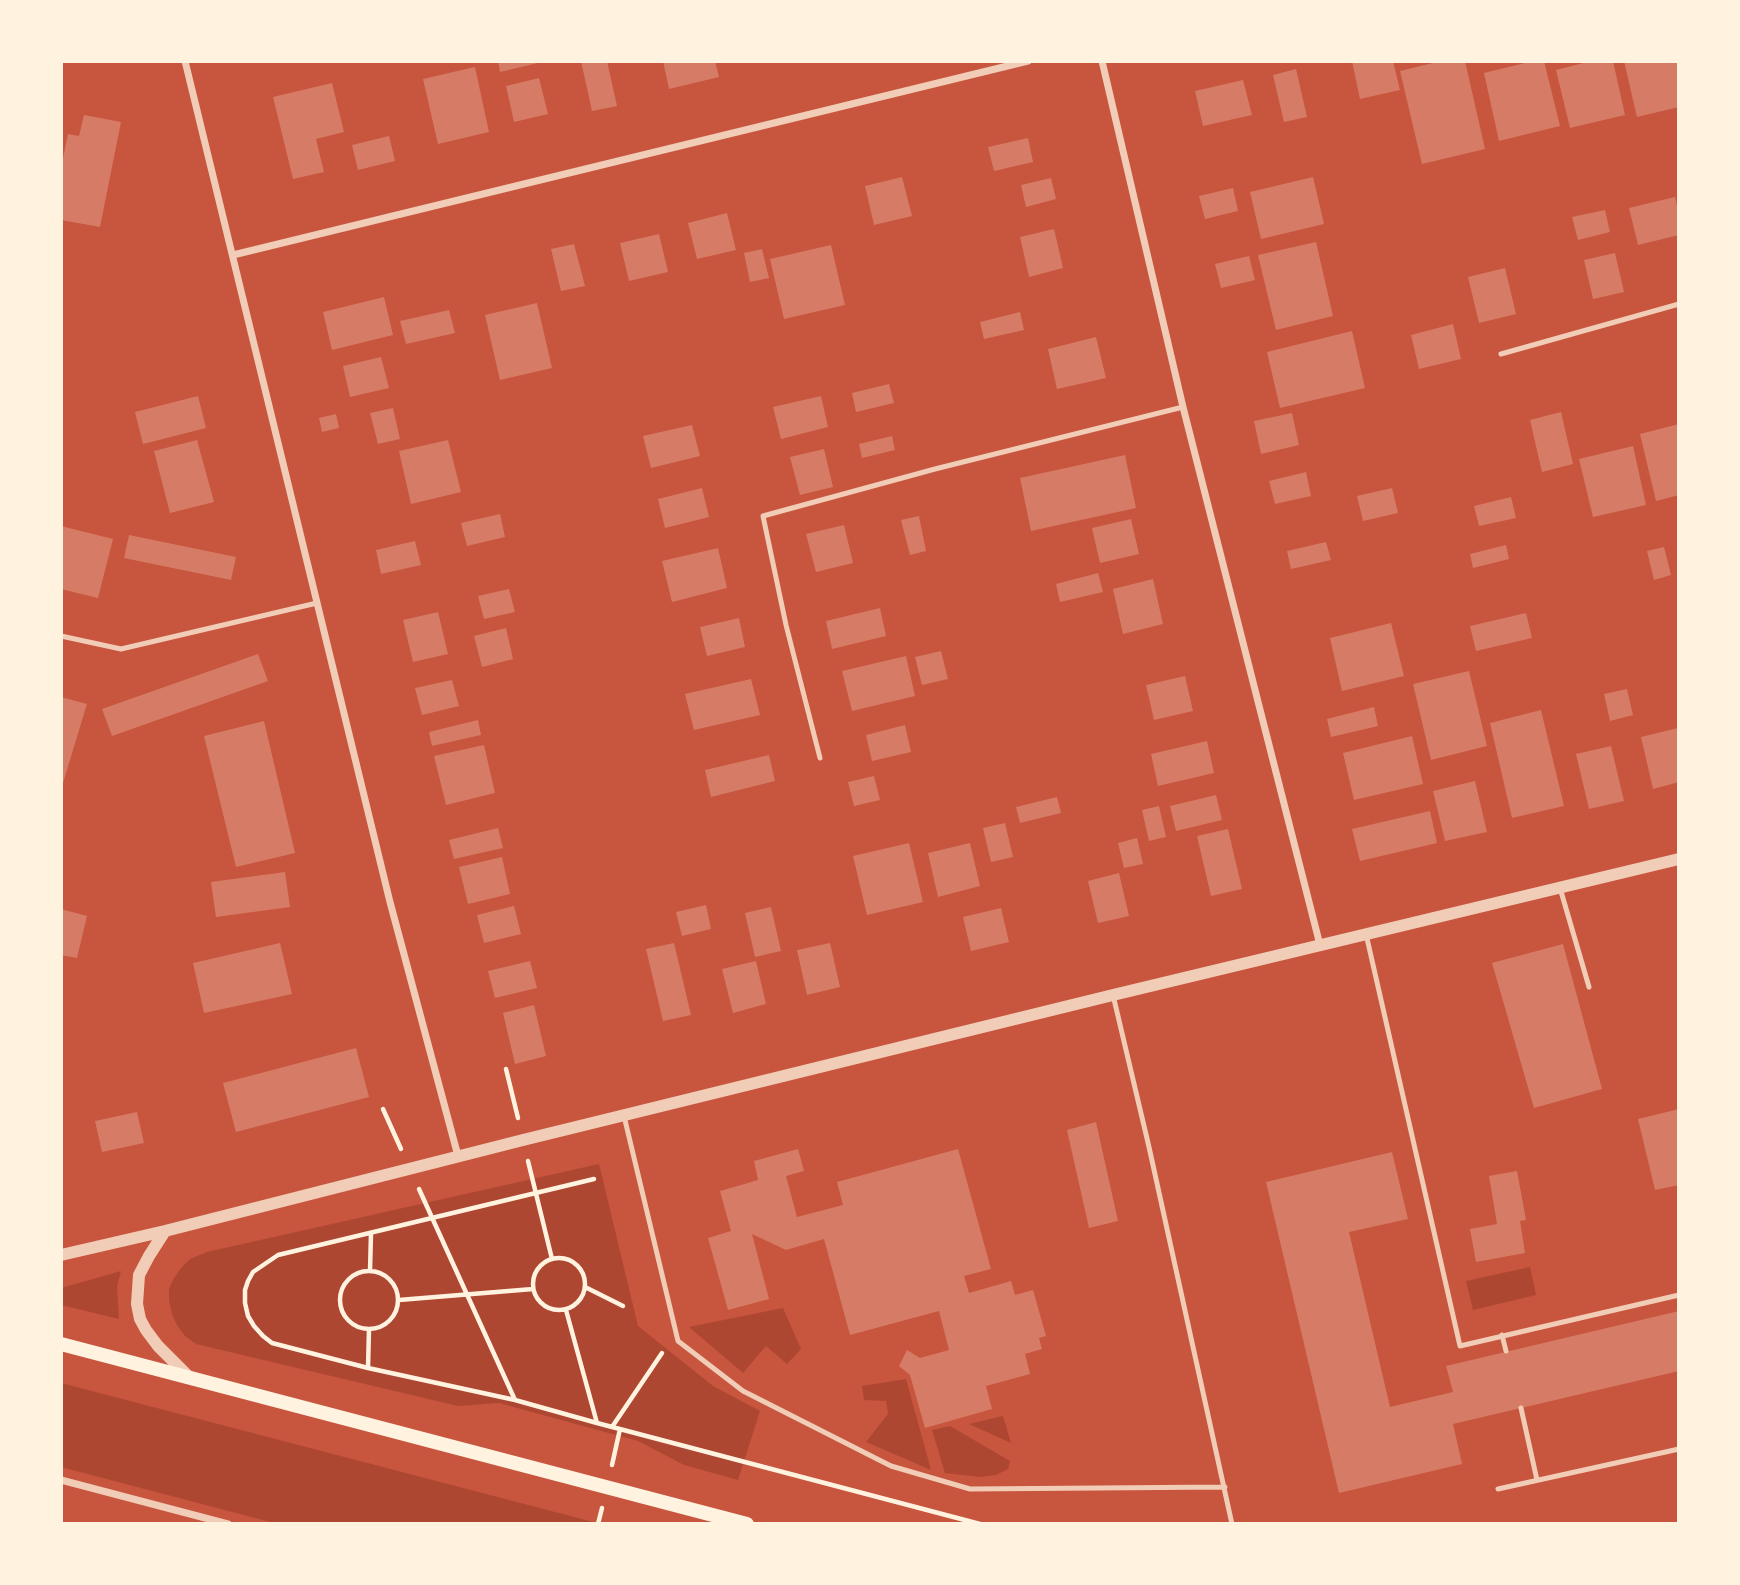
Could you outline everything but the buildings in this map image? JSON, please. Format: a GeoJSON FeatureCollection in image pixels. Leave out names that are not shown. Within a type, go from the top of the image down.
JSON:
{"type":"FeatureCollection","features":[{"type":"Feature","properties":{"kind":"main road"},"geometry":{"type":"LineString","coordinates":[[61,1344],[747,1524]]}},
{"type":"Feature","properties":{"kind":"street"},"geometry":{"type":"LineString","coordinates":[[185,61],[390,902],[458,1156]]}},
{"type":"Feature","properties":{"kind":"street"},"geometry":{"type":"LineString","coordinates":[[233,255],[1028,61]]}},
{"type":"Feature","properties":{"kind":"street"},"geometry":{"type":"LineString","coordinates":[[1102,61],[1183,407],[1320,945]]}},
{"type":"Feature","properties":{"kind":"street"},"geometry":{"type":"LineString","coordinates":[[61,1255],[1113,995],[1679,859]]}},
{"type":"Feature","properties":{"kind":"street"},"geometry":{"type":"LineString","coordinates":[[165,1231],[139,1275],[137,1304],[146,1330],[190,1378]]}},
{"type":"Feature","properties":{"kind":"street"},"geometry":{"type":"LineString","coordinates":[[61,1480],[228,1524]]}},
{"type":"Feature","properties":{"kind":"lane"},"geometry":{"type":"LineString","coordinates":[[1501,354],[1679,304]]}},
{"type":"Feature","properties":{"kind":"lane"},"geometry":{"type":"LineString","coordinates":[[820,758],[786,625],[764,516],[935,469],[1183,407]]}},
{"type":"Feature","properties":{"kind":"lane"},"geometry":{"type":"LineString","coordinates":[[61,636],[121,649],[317,603]]}},
{"type":"Feature","properties":{"kind":"lane"},"geometry":{"type":"LineString","coordinates":[[1560,888],[1589,987]]}},
{"type":"Feature","properties":{"kind":"lane"},"geometry":{"type":"LineString","coordinates":[[1366,934],[1460,1346],[1679,1295]]}},
{"type":"Feature","properties":{"kind":"lane"},"geometry":{"type":"LineString","coordinates":[[1113,995],[1232,1524]]}},
{"type":"Feature","properties":{"kind":"lane"},"geometry":{"type":"LineString","coordinates":[[624,1116],[678,1340],[743,1391],[891,1466],[970,1489],[1225,1487]]}},
{"type":"Feature","properties":{"kind":"lane"},"geometry":{"type":"LineString","coordinates":[[1502,1335],[1506,1352]]}},
{"type":"Feature","properties":{"kind":"lane"},"geometry":{"type":"LineString","coordinates":[[1521,1408],[1537,1480]]}},
{"type":"Feature","properties":{"kind":"lane"},"geometry":{"type":"LineString","coordinates":[[1498,1489],[1679,1449]]}},
{"type":"Feature","properties":{"kind":"path"},"geometry":{"type":"LineString","coordinates":[[383,1109],[515,1400]]}},
{"type":"Feature","properties":{"kind":"path"},"geometry":{"type":"LineString","coordinates":[[594,1179],[278,1255],[253,1272],[248,1281],[245,1290],[248,1315],[254,1326],[272,1343],[368,1368],[515,1400],[980,1524]]}},
{"type":"Feature","properties":{"kind":"path"},"geometry":{"type":"LineString","coordinates":[[370,1271],[371,1233]]}},
{"type":"Feature","properties":{"kind":"path"},"geometry":{"type":"LineString","coordinates":[[556,1258],[565,1258],[580,1267],[585,1287],[580,1300],[573,1307],[556,1311],[541,1303],[533,1289],[533,1280],[540,1265],[556,1258]]}},
{"type":"Feature","properties":{"kind":"path"},"geometry":{"type":"LineString","coordinates":[[370,1271],[384,1274],[391,1280],[398,1300],[395,1315],[389,1322],[369,1329],[352,1324],[345,1317],[340,1298],[342,1288],[348,1280],[360,1272],[370,1271]]}},
{"type":"Feature","properties":{"kind":"path"},"geometry":{"type":"LineString","coordinates":[[585,1287],[623,1306]]}},
{"type":"Feature","properties":{"kind":"path"},"geometry":{"type":"LineString","coordinates":[[398,1300],[533,1289]]}},
{"type":"Feature","properties":{"kind":"path"},"geometry":{"type":"LineString","coordinates":[[566,1310],[597,1423]]}},
{"type":"Feature","properties":{"kind":"path"},"geometry":{"type":"LineString","coordinates":[[368,1368],[369,1329]]}},
{"type":"Feature","properties":{"kind":"path"},"geometry":{"type":"LineString","coordinates":[[612,1427],[662,1353]]}},
{"type":"Feature","properties":{"kind":"shaded area"},"geometry":{"type":"Polygon","coordinates":[[[599,1164],[638,1326],[713,1386],[760,1411],[738,1480],[684,1465],[638,1441],[499,1403],[458,1406],[196,1344],[185,1336],[172,1314],[169,1289],[174,1278],[190,1259],[207,1252],[599,1164]]]}},
{"type":"Feature","properties":{"kind":"shaded area"},"geometry":{"type":"Polygon","coordinates":[[[1530,1267],[1536,1295],[1473,1310],[1466,1281],[1530,1267]]]}},
{"type":"Feature","properties":{"kind":"shaded area"},"geometry":{"type":"Polygon","coordinates":[[[121,1271],[117,1286],[119,1319],[61,1305],[61,1288],[121,1271]]]}},
{"type":"Feature","properties":{"kind":"shaded area"},"geometry":{"type":"Polygon","coordinates":[[[783,1308],[801,1349],[787,1364],[766,1346],[743,1373],[689,1327],[783,1308]]]}},
{"type":"Feature","properties":{"kind":"shaded area"},"geometry":{"type":"Polygon","coordinates":[[[906,1379],[931,1470],[866,1442],[888,1414],[886,1401],[864,1400],[862,1386],[906,1379]]]}},
{"type":"Feature","properties":{"kind":"shaded area"},"geometry":{"type":"Polygon","coordinates":[[[61,1383],[601,1524],[278,1524],[61,1467],[61,1383]]]}},
{"type":"Feature","properties":{"kind":"shaded area"},"geometry":{"type":"Polygon","coordinates":[[[1003,1416],[1011,1443],[969,1424],[1003,1416]]]}},
{"type":"Feature","properties":{"kind":"shaded area"},"geometry":{"type":"Polygon","coordinates":[[[950,1426],[1010,1461],[1008,1469],[996,1475],[980,1477],[945,1473],[932,1430],[950,1426]]]}}]}
